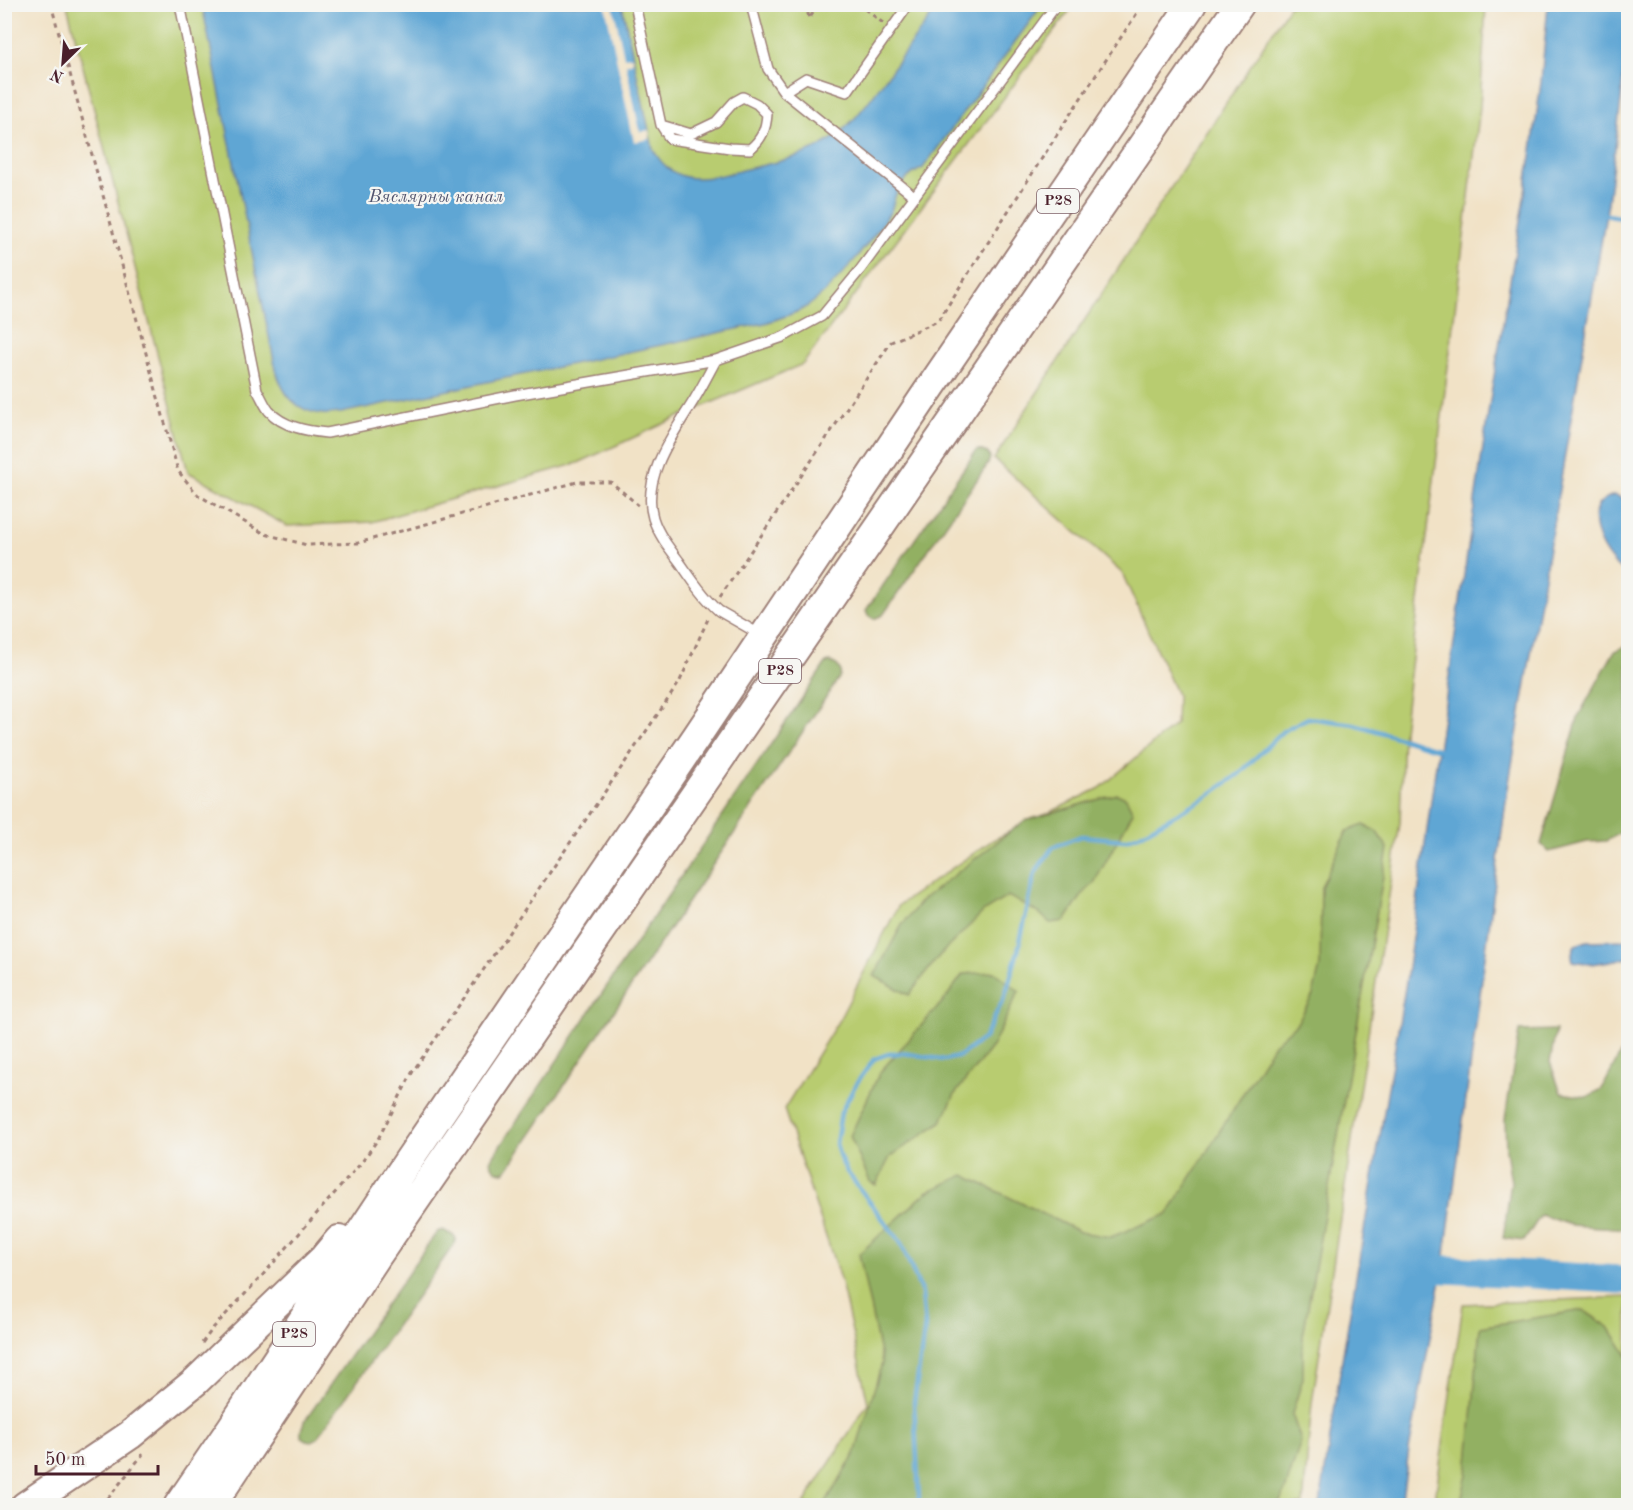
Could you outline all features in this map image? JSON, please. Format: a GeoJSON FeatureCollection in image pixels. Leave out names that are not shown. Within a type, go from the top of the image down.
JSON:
{"type":"FeatureCollection","features":[{"type":"Feature","properties":{"kind":"highway","name":"Р28"},"geometry":{"type":"LineString","coordinates":[[178,1506],[408,1161],[1191,4]]}},
{"type":"Feature","properties":{"kind":"highway","name":"Р28"},"geometry":{"type":"LineString","coordinates":[[211,1506],[384,1246],[1240,4]]}},
{"type":"Feature","properties":{"kind":"highway"},"geometry":{"type":"LineString","coordinates":[[25,1506],[130,1435],[196,1381],[324,1258],[408,1161]]}},
{"type":"Feature","properties":{"kind":"lane"},"geometry":{"type":"LineString","coordinates":[[180,4],[257,390],[269,411],[285,423],[307,431],[327,433],[515,395],[716,360],[783,337],[822,316],[860,270],[913,194],[1056,4]]}},
{"type":"Feature","properties":{"kind":"lane"},"geometry":{"type":"LineString","coordinates":[[635,4],[661,125],[670,139],[750,149],[766,129],[767,114],[757,104],[743,97],[734,102],[716,122],[691,134],[661,125]]}},
{"type":"Feature","properties":{"kind":"lane"},"geometry":{"type":"LineString","coordinates":[[751,4],[768,69],[784,92],[913,194]]}},
{"type":"Feature","properties":{"kind":"lane"},"geometry":{"type":"LineString","coordinates":[[784,92],[806,78],[847,92],[909,4]]}},
{"type":"Feature","properties":{"kind":"lane"},"geometry":{"type":"LineString","coordinates":[[716,360],[695,399],[675,429],[657,465],[651,499],[653,518],[664,540],[713,606],[763,636]]}},
{"type":"Feature","properties":{"kind":"path"},"geometry":{"type":"LineString","coordinates":[[806,4],[809,19],[819,4]]}},
{"type":"Feature","properties":{"kind":"path"},"geometry":{"type":"LineString","coordinates":[[858,4],[892,29]]}},
{"type":"Feature","properties":{"kind":"path"},"geometry":{"type":"LineString","coordinates":[[197,1349],[214,1327],[362,1162],[378,1139],[413,1071],[679,683],[713,606],[891,342],[938,321],[1143,4]]}},
{"type":"Feature","properties":{"kind":"path"},"geometry":{"type":"LineString","coordinates":[[102,1506],[144,1453]]}},
{"type":"Feature","properties":{"kind":"green space"},"geometry":{"type":"Polygon","coordinates":[[[67,5],[1074,5],[803,364],[578,463],[372,522],[287,526],[188,472],[67,5]]]}},
{"type":"Feature","properties":{"kind":"green space"},"geometry":{"type":"Polygon","coordinates":[[[1290,5],[1486,5],[1480,107],[1403,731],[1400,823],[1312,1403],[1303,1505],[803,1505],[868,1403],[841,1282],[784,1109],[839,1020],[899,905],[993,840],[1100,788],[1176,724],[1177,695],[1122,573],[994,459],[1290,5]]]}},
{"type":"Feature","properties":{"kind":"green space"},"geometry":{"type":"Polygon","coordinates":[[[976,451],[988,453],[990,458],[988,464],[883,615],[874,619],[868,615],[866,610],[976,451]]]}},
{"type":"Feature","properties":{"kind":"green space"},"geometry":{"type":"Polygon","coordinates":[[[1628,644],[1628,824],[1622,832],[1606,841],[1587,842],[1549,852],[1541,844],[1579,715],[1614,652],[1628,644]]]}},
{"type":"Feature","properties":{"kind":"green space"},"geometry":{"type":"Polygon","coordinates":[[[830,662],[839,668],[839,678],[509,1167],[504,1172],[496,1171],[490,1161],[826,663],[830,662]]]}},
{"type":"Feature","properties":{"kind":"green space"},"geometry":{"type":"Polygon","coordinates":[[[1117,794],[1126,798],[1133,812],[1094,883],[1083,894],[1065,921],[1050,923],[1039,913],[1008,896],[984,911],[939,956],[909,995],[874,976],[902,925],[922,900],[1024,821],[1117,794]]]}},
{"type":"Feature","properties":{"kind":"green space"},"geometry":{"type":"Polygon","coordinates":[[[1364,825],[1376,831],[1388,848],[1303,1336],[1303,1378],[1292,1414],[1301,1441],[1282,1500],[1272,1506],[824,1505],[855,1454],[882,1363],[859,1254],[927,1192],[964,1175],[1080,1232],[1111,1237],[1168,1214],[1274,1044],[1297,1023],[1313,995],[1320,966],[1321,887],[1347,831],[1364,825]]]}},
{"type":"Feature","properties":{"kind":"green space"},"geometry":{"type":"Polygon","coordinates":[[[994,972],[1019,991],[993,1045],[955,1094],[942,1121],[890,1157],[876,1185],[870,1182],[850,1136],[880,1072],[945,999],[963,974],[994,972]]]}},
{"type":"Feature","properties":{"kind":"green space"},"geometry":{"type":"Polygon","coordinates":[[[1556,1030],[1550,1062],[1561,1093],[1587,1097],[1602,1089],[1628,1042],[1628,1229],[1571,1225],[1541,1215],[1524,1241],[1503,1238],[1511,1182],[1506,1150],[1505,1119],[1519,1031],[1556,1030]]]}},
{"type":"Feature","properties":{"kind":"green space"},"geometry":{"type":"Polygon","coordinates":[[[443,1230],[454,1236],[455,1243],[318,1437],[312,1441],[301,1436],[304,1422],[437,1232],[443,1230]]]}},
{"type":"Feature","properties":{"kind":"green space"},"geometry":{"type":"Polygon","coordinates":[[[1628,1297],[1628,1505],[1434,1506],[1463,1304],[1628,1297]]]}},
{"type":"Feature","properties":{"kind":"green space"},"geometry":{"type":"Polygon","coordinates":[[[1583,1310],[1609,1327],[1628,1357],[1628,1505],[1460,1505],[1467,1474],[1480,1327],[1583,1310]]]}},
{"type":"Feature","properties":{"kind":"water","name":"Вяслярны канал"},"geometry":{"type":"Polygon","coordinates":[[[202,5],[622,5],[653,149],[667,168],[675,173],[704,178],[785,160],[819,147],[841,132],[868,103],[939,5],[1042,5],[923,168],[903,183],[890,212],[861,252],[826,291],[803,309],[765,323],[341,413],[327,414],[313,412],[297,405],[282,387],[276,371],[202,5]]]}},
{"type":"Feature","properties":{"kind":"water"},"geometry":{"type":"Polygon","coordinates":[[[1548,5],[1626,5],[1621,101],[1608,203],[1507,794],[1443,1269],[1401,1505],[1320,1505],[1339,1378],[1406,982],[1490,400],[1532,150],[1548,5]]]}},
{"type":"Feature","properties":{"kind":"water"},"geometry":{"type":"Polygon","coordinates":[[[1615,495],[1628,504],[1628,573],[1610,558],[1597,534],[1596,509],[1603,500],[1615,495]]]}},
{"type":"Feature","properties":{"kind":"water"},"geometry":{"type":"Polygon","coordinates":[[[1628,940],[1628,958],[1592,964],[1573,961],[1572,953],[1575,945],[1587,941],[1628,940]]]}},
{"type":"Feature","properties":{"kind":"pier"},"geometry":{"type":"Polygon","coordinates":[[[605,5],[613,5],[624,57],[632,56],[633,62],[626,64],[640,132],[649,130],[650,139],[634,142],[605,5]]]}},
{"type":"Feature","properties":{"kind":"waterway"},"geometry":{"type":"LineString","coordinates":[[1602,214],[1628,219]]}},
{"type":"Feature","properties":{"kind":"waterway"},"geometry":{"type":"LineString","coordinates":[[915,1506],[919,1497],[914,1402],[925,1326],[922,1293],[901,1243],[847,1172],[840,1158],[836,1144],[841,1112],[856,1084],[874,1059],[888,1054],[903,1053],[945,1060],[960,1056],[984,1038],[1005,996],[1018,951],[1035,873],[1053,847],[1081,836],[1125,840],[1139,835],[1207,797],[1239,774],[1283,731],[1308,718],[1354,724],[1443,751]]}},
{"type":"Feature","properties":{"kind":"waterway"},"geometry":{"type":"LineString","coordinates":[[1403,1267],[1628,1280]]}}]}
